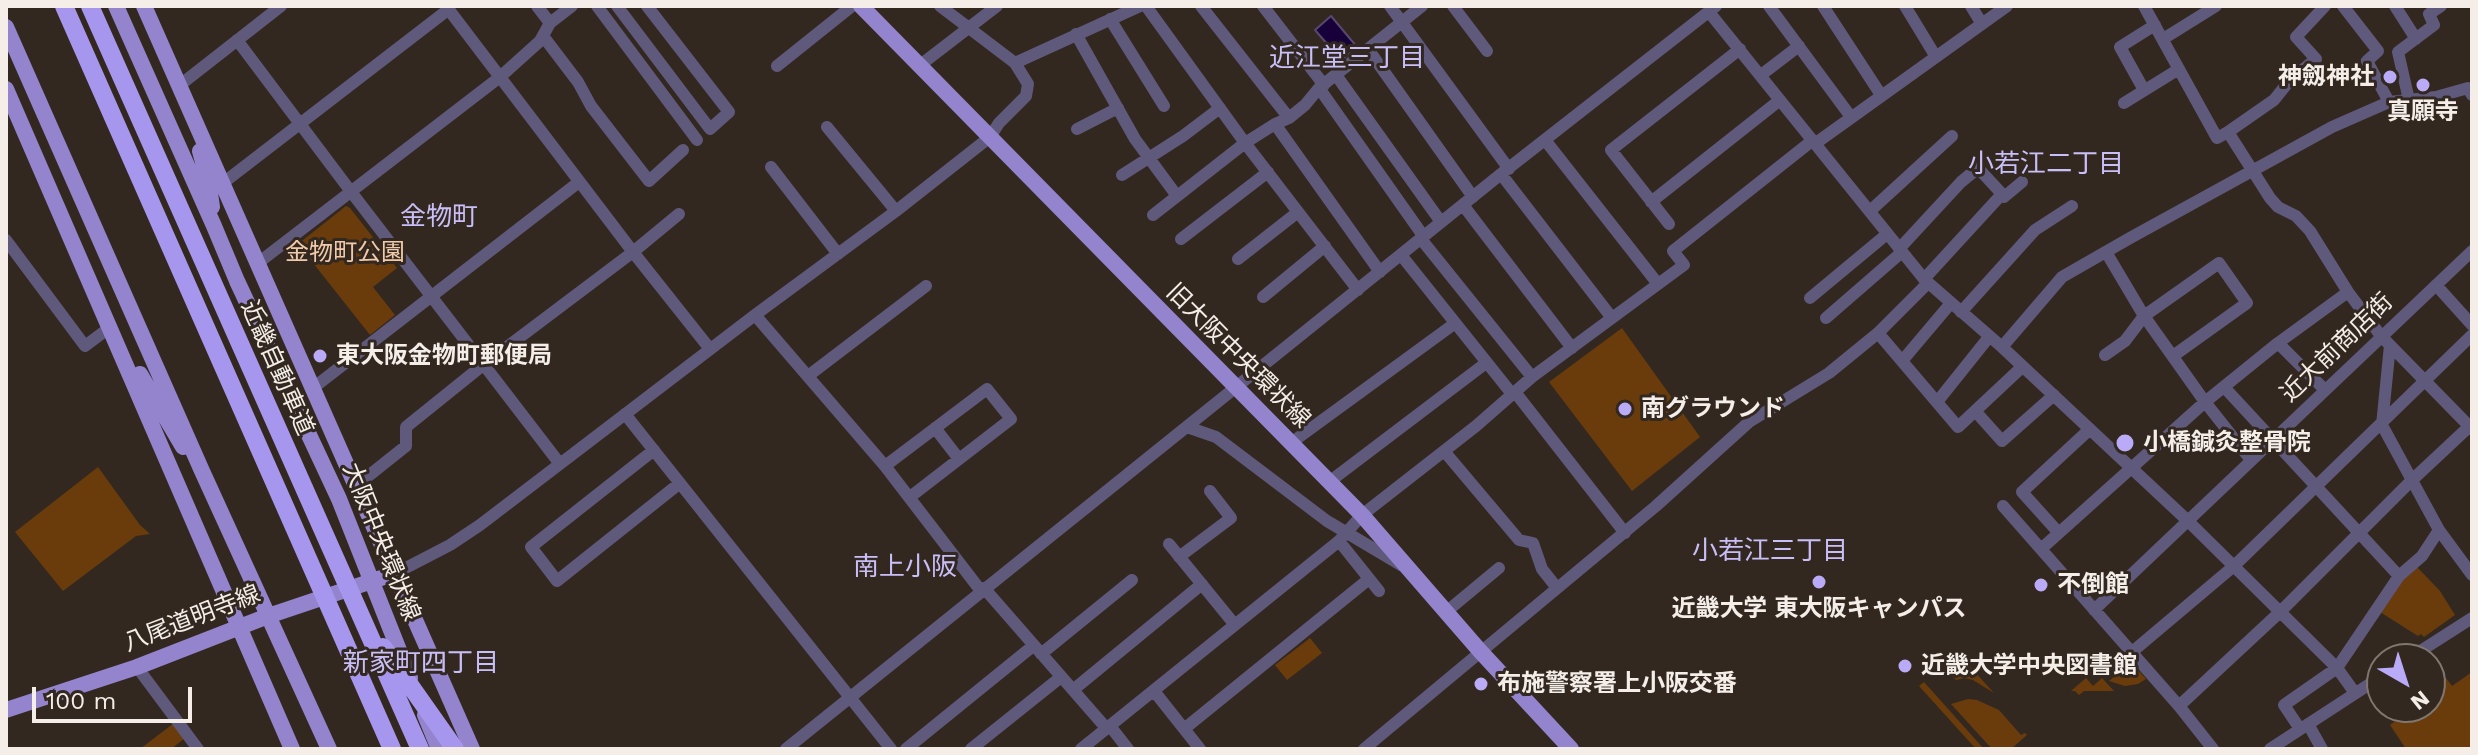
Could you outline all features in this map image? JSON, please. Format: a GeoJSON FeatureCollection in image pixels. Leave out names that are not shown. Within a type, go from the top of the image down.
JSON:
{"type":"FeatureCollection","features":[{"type":"Feature","properties":{"kind":"highway","name":"近畿自動車道"},"geometry":{"type":"LineString","coordinates":[[64,6],[392,749]]}},
{"type":"Feature","properties":{"kind":"highway","name":"近畿自動車道"},"geometry":{"type":"LineString","coordinates":[[90,6],[420,749]]}},
{"type":"Feature","properties":{"kind":"highway"},"geometry":{"type":"LineString","coordinates":[[361,616],[455,749]]}},
{"type":"Feature","properties":{"kind":"main road","name":"大阪中央環状線"},"geometry":{"type":"LineString","coordinates":[[116,6],[237,281],[339,499],[439,749]]}},
{"type":"Feature","properties":{"kind":"main road"},"geometry":{"type":"LineString","coordinates":[[144,6],[472,749]]}},
{"type":"Feature","properties":{"kind":"main road","name":"旧大阪中央環状線"},"geometry":{"type":"LineString","coordinates":[[861,6],[1362,515],[1480,651],[1571,749]]}},
{"type":"Feature","properties":{"kind":"main road"},"geometry":{"type":"LineString","coordinates":[[6,27],[329,749]]}},
{"type":"Feature","properties":{"kind":"main road"},"geometry":{"type":"LineString","coordinates":[[180,85],[208,180],[214,226]]}},
{"type":"Feature","properties":{"kind":"main road"},"geometry":{"type":"LineString","coordinates":[[6,89],[292,749]]}},
{"type":"Feature","properties":{"kind":"main road"},"geometry":{"type":"LineString","coordinates":[[78,258],[151,394],[219,507]]}},
{"type":"Feature","properties":{"kind":"main road","name":"八尾道明寺線"},"geometry":{"type":"LineString","coordinates":[[6,710],[137,667],[268,616],[396,573]]}},
{"type":"Feature","properties":{"kind":"street"},"geometry":{"type":"LineString","coordinates":[[180,85],[281,6]]}},
{"type":"Feature","properties":{"kind":"street"},"geometry":{"type":"LineString","coordinates":[[537,6],[550,23]]}},
{"type":"Feature","properties":{"kind":"street"},"geometry":{"type":"LineString","coordinates":[[258,263],[500,77],[543,36],[550,23],[572,6]]}},
{"type":"Feature","properties":{"kind":"street"},"geometry":{"type":"LineString","coordinates":[[597,6],[697,140]]}},
{"type":"Feature","properties":{"kind":"street"},"geometry":{"type":"LineString","coordinates":[[617,6],[710,129],[729,112],[647,6]]}},
{"type":"Feature","properties":{"kind":"street"},"geometry":{"type":"LineString","coordinates":[[777,66],[852,6]]}},
{"type":"Feature","properties":{"kind":"street"},"geometry":{"type":"LineString","coordinates":[[396,573],[450,545],[990,137],[999,123],[1026,96],[1028,84],[1015,63],[940,6]]}},
{"type":"Feature","properties":{"kind":"street"},"geometry":{"type":"LineString","coordinates":[[919,66],[997,6]]}},
{"type":"Feature","properties":{"kind":"street"},"geometry":{"type":"LineString","coordinates":[[1015,63],[1143,6],[1358,290]]}},
{"type":"Feature","properties":{"kind":"street"},"geometry":{"type":"LineString","coordinates":[[1201,6],[1289,118]]}},
{"type":"Feature","properties":{"kind":"street"},"geometry":{"type":"LineString","coordinates":[[1263,6],[1321,86],[1422,238],[1532,377]]}},
{"type":"Feature","properties":{"kind":"street"},"geometry":{"type":"LineString","coordinates":[[1390,6],[1505,172],[1612,318]]}},
{"type":"Feature","properties":{"kind":"street"},"geometry":{"type":"LineString","coordinates":[[1153,215],[1245,143],[1289,118],[1321,86],[1422,6]]}},
{"type":"Feature","properties":{"kind":"street"},"geometry":{"type":"LineString","coordinates":[[1453,6],[1487,51]]}},
{"type":"Feature","properties":{"kind":"street"},"geometry":{"type":"LineString","coordinates":[[1769,6],[1851,117]]}},
{"type":"Feature","properties":{"kind":"street"},"geometry":{"type":"LineString","coordinates":[[1823,6],[1881,95]]}},
{"type":"Feature","properties":{"kind":"street"},"geometry":{"type":"LineString","coordinates":[[1905,6],[1936,57]]}},
{"type":"Feature","properties":{"kind":"street"},"geometry":{"type":"LineString","coordinates":[[1971,6],[1982,24]]}},
{"type":"Feature","properties":{"kind":"street"},"geometry":{"type":"LineString","coordinates":[[1081,749],[1532,377],[1684,265],[1673,251],[1814,141],[2007,6]]}},
{"type":"Feature","properties":{"kind":"street"},"geometry":{"type":"LineString","coordinates":[[2144,6],[2217,138],[2274,100],[2290,80],[2316,59],[2296,37],[2325,6]]}},
{"type":"Feature","properties":{"kind":"street"},"geometry":{"type":"LineString","coordinates":[[2343,6],[2378,51],[2367,61],[2389,102]]}},
{"type":"Feature","properties":{"kind":"street"},"geometry":{"type":"LineString","coordinates":[[2395,6],[2416,39]]}},
{"type":"Feature","properties":{"kind":"street"},"geometry":{"type":"LineString","coordinates":[[2409,100],[2398,52],[2434,25],[2429,14],[2441,6]]}},
{"type":"Feature","properties":{"kind":"street"},"geometry":{"type":"LineString","coordinates":[[223,183],[448,8],[710,349]]}},
{"type":"Feature","properties":{"kind":"street"},"geometry":{"type":"LineString","coordinates":[[786,749],[982,589],[1712,8],[1740,49],[1926,281],[2002,347],[2188,521],[2337,668],[2355,693]]}},
{"type":"Feature","properties":{"kind":"street"},"geometry":{"type":"LineString","coordinates":[[2163,39],[2207,8]]}},
{"type":"Feature","properties":{"kind":"street"},"geometry":{"type":"LineString","coordinates":[[1110,19],[1164,106]]}},
{"type":"Feature","properties":{"kind":"street"},"geometry":{"type":"LineString","coordinates":[[2144,90],[2120,47],[2155,25]]}},
{"type":"Feature","properties":{"kind":"street"},"geometry":{"type":"LineString","coordinates":[[1076,34],[1135,139],[1177,196]]}},
{"type":"Feature","properties":{"kind":"street"},"geometry":{"type":"LineString","coordinates":[[543,36],[578,82],[591,106],[649,181],[683,150]]}},
{"type":"Feature","properties":{"kind":"street"},"geometry":{"type":"LineString","coordinates":[[237,40],[560,464]]}},
{"type":"Feature","properties":{"kind":"street"},"geometry":{"type":"LineString","coordinates":[[1761,75],[1799,46]]}},
{"type":"Feature","properties":{"kind":"street"},"geometry":{"type":"LineString","coordinates":[[1368,49],[1468,201],[1572,348]]}},
{"type":"Feature","properties":{"kind":"street"},"geometry":{"type":"LineString","coordinates":[[1669,224],[1611,150],[1740,49]]}},
{"type":"Feature","properties":{"kind":"street"},"geometry":{"type":"LineString","coordinates":[[2124,103],[2179,69]]}},
{"type":"Feature","properties":{"kind":"street"},"geometry":{"type":"LineString","coordinates":[[1336,75],[1441,222]]}},
{"type":"Feature","properties":{"kind":"street"},"geometry":{"type":"LineString","coordinates":[[2002,347],[2062,277],[2332,127],[2389,102],[2436,97],[2468,88],[2472,95]]}},
{"type":"Feature","properties":{"kind":"street"},"geometry":{"type":"LineString","coordinates":[[1651,202],[1780,100]]}},
{"type":"Feature","properties":{"kind":"street"},"geometry":{"type":"LineString","coordinates":[[1077,129],[1118,108]]}},
{"type":"Feature","properties":{"kind":"street"},"geometry":{"type":"LineString","coordinates":[[1122,175],[1220,108]]}},
{"type":"Feature","properties":{"kind":"street"},"geometry":{"type":"LineString","coordinates":[[1275,124],[1380,272]]}},
{"type":"Feature","properties":{"kind":"street"},"geometry":{"type":"LineString","coordinates":[[827,127],[896,211]]}},
{"type":"Feature","properties":{"kind":"street"},"geometry":{"type":"LineString","coordinates":[[2179,706],[2280,612],[2411,481],[2471,427],[2386,341],[2348,292],[2310,231],[2296,216],[2278,207],[2228,132]]}},
{"type":"Feature","properties":{"kind":"street"},"geometry":{"type":"LineString","coordinates":[[1870,211],[1952,136]]}},
{"type":"Feature","properties":{"kind":"street"},"geometry":{"type":"LineString","coordinates":[[1545,140],[1658,284]]}},
{"type":"Feature","properties":{"kind":"street"},"geometry":{"type":"LineString","coordinates":[[771,167],[838,254]]}},
{"type":"Feature","properties":{"kind":"street"},"geometry":{"type":"LineString","coordinates":[[1826,318],[1901,250],[1961,182],[1978,168],[2004,197],[2022,182]]}},
{"type":"Feature","properties":{"kind":"street"},"geometry":{"type":"LineString","coordinates":[[1181,239],[1268,172]]}},
{"type":"Feature","properties":{"kind":"street"},"geometry":{"type":"LineString","coordinates":[[313,388],[579,182]]}},
{"type":"Feature","properties":{"kind":"street"},"geometry":{"type":"LineString","coordinates":[[1364,749],[1625,533],[1749,422],[1829,373],[1878,333],[2002,194]]}},
{"type":"Feature","properties":{"kind":"street"},"geometry":{"type":"LineString","coordinates":[[1902,361],[2035,230],[2072,206]]}},
{"type":"Feature","properties":{"kind":"street"},"geometry":{"type":"LineString","coordinates":[[1238,259],[1298,212]]}},
{"type":"Feature","properties":{"kind":"street"},"geometry":{"type":"LineString","coordinates":[[357,485],[406,446],[406,427],[679,214]]}},
{"type":"Feature","properties":{"kind":"street"},"geometry":{"type":"LineString","coordinates":[[1810,298],[1887,234]]}},
{"type":"Feature","properties":{"kind":"street"},"geometry":{"type":"LineString","coordinates":[[6,240],[85,346],[109,328]]}},
{"type":"Feature","properties":{"kind":"street"},"geometry":{"type":"LineString","coordinates":[[1263,297],[1325,246]]}},
{"type":"Feature","properties":{"kind":"street","name":"近大前商店街"},"geometry":{"type":"LineString","coordinates":[[2094,610],[2325,390],[2386,341],[2436,285],[2472,251]]}},
{"type":"Feature","properties":{"kind":"street"},"geometry":{"type":"LineString","coordinates":[[2106,252],[2144,316],[2251,460]]}},
{"type":"Feature","properties":{"kind":"street"},"geometry":{"type":"LineString","coordinates":[[1401,255],[1625,533]]}},
{"type":"Feature","properties":{"kind":"street"},"geometry":{"type":"LineString","coordinates":[[2105,355],[2125,341],[2144,316],[2219,263],[2247,303],[2173,356]]}},
{"type":"Feature","properties":{"kind":"street"},"geometry":{"type":"LineString","coordinates":[[1826,285],[1841,304]]}},
{"type":"Feature","properties":{"kind":"street"},"geometry":{"type":"LineString","coordinates":[[2436,285],[2472,325]]}},
{"type":"Feature","properties":{"kind":"street"},"geometry":{"type":"LineString","coordinates":[[808,376],[926,286]]}},
{"type":"Feature","properties":{"kind":"street"},"geometry":{"type":"LineString","coordinates":[[2041,549],[2205,402],[2348,292]]}},
{"type":"Feature","properties":{"kind":"street"},"geometry":{"type":"LineString","coordinates":[[755,315],[885,466],[982,589],[1128,749]]}},
{"type":"Feature","properties":{"kind":"street"},"geometry":{"type":"LineString","coordinates":[[1291,443],[1454,324]]}},
{"type":"Feature","properties":{"kind":"street"},"geometry":{"type":"LineString","coordinates":[[1878,333],[1958,427],[2022,367]]}},
{"type":"Feature","properties":{"kind":"street"},"geometry":{"type":"LineString","coordinates":[[2132,652],[2234,566],[2472,335]]}},
{"type":"Feature","properties":{"kind":"street"},"geometry":{"type":"LineString","coordinates":[[1937,402],[1989,337]]}},
{"type":"Feature","properties":{"kind":"street"},"geometry":{"type":"LineString","coordinates":[[2386,341],[2382,425],[2439,530],[2472,575]]}},
{"type":"Feature","properties":{"kind":"street"},"geometry":{"type":"LineString","coordinates":[[2278,343],[2325,390]]}},
{"type":"Feature","properties":{"kind":"street"},"geometry":{"type":"LineString","coordinates":[[1329,482],[1486,363]]}},
{"type":"Feature","properties":{"kind":"street"},"geometry":{"type":"LineString","coordinates":[[2224,387],[2399,576]]}},
{"type":"Feature","properties":{"kind":"street"},"geometry":{"type":"LineString","coordinates":[[885,466],[987,389],[1011,419],[910,497]]}},
{"type":"Feature","properties":{"kind":"street"},"geometry":{"type":"LineString","coordinates":[[1976,412],[2002,441],[2054,395]]}},
{"type":"Feature","properties":{"kind":"street"},"geometry":{"type":"LineString","coordinates":[[625,414],[891,749]]}},
{"type":"Feature","properties":{"kind":"street"},"geometry":{"type":"LineString","coordinates":[[1187,427],[1216,437],[1327,521],[1343,536],[1379,591]]}},
{"type":"Feature","properties":{"kind":"street"},"geometry":{"type":"LineString","coordinates":[[935,428],[959,459]]}},
{"type":"Feature","properties":{"kind":"street"},"geometry":{"type":"LineString","coordinates":[[2058,532],[2022,492],[2090,429]]}},
{"type":"Feature","properties":{"kind":"street"},"geometry":{"type":"LineString","coordinates":[[654,450],[531,547],[548,570],[557,581],[680,483]]}},
{"type":"Feature","properties":{"kind":"street"},"geometry":{"type":"LineString","coordinates":[[1444,451],[1519,540],[1533,543],[1542,569],[1557,588]]}},
{"type":"Feature","properties":{"kind":"street"},"geometry":{"type":"LineString","coordinates":[[1179,557],[1231,518],[1210,491]]}},
{"type":"Feature","properties":{"kind":"street"},"geometry":{"type":"LineString","coordinates":[[2003,506],[2213,749]]}},
{"type":"Feature","properties":{"kind":"street"},"geometry":{"type":"LineString","coordinates":[[2322,749],[2284,705],[2337,668],[2399,576],[2422,556],[2439,530]]}},
{"type":"Feature","properties":{"kind":"street"},"geometry":{"type":"LineString","coordinates":[[1343,536],[1411,571]]}},
{"type":"Feature","properties":{"kind":"street"},"geometry":{"type":"LineString","coordinates":[[1169,544],[1235,625]]}},
{"type":"Feature","properties":{"kind":"street"},"geometry":{"type":"LineString","coordinates":[[1446,612],[1499,568]]}},
{"type":"Feature","properties":{"kind":"street"},"geometry":{"type":"LineString","coordinates":[[1184,729],[1369,579]]}},
{"type":"Feature","properties":{"kind":"street"},"geometry":{"type":"LineString","coordinates":[[906,749],[1132,580]]}},
{"type":"Feature","properties":{"kind":"street"},"geometry":{"type":"LineString","coordinates":[[1073,690],[1202,584]]}},
{"type":"Feature","properties":{"kind":"street"},"geometry":{"type":"LineString","coordinates":[[2433,643],[2472,618]]}},
{"type":"Feature","properties":{"kind":"street"},"geometry":{"type":"LineString","coordinates":[[137,667],[198,749]]}},
{"type":"Feature","properties":{"kind":"street"},"geometry":{"type":"LineString","coordinates":[[971,749],[1061,677]]}},
{"type":"Feature","properties":{"kind":"street"},"geometry":{"type":"LineString","coordinates":[[2270,749],[2366,686]]}},
{"type":"Feature","properties":{"kind":"street"},"geometry":{"type":"LineString","coordinates":[[1154,691],[1200,749]]}},
{"type":"Feature","properties":{"kind":"green space","name":"金物町公園"},"geometry":{"type":"Polygon","coordinates":[[[346,206],[397,268],[373,287],[395,315],[370,335],[298,244],[346,206]]]}},
{"type":"Feature","properties":{"kind":"green space","name":"南グラウンド"},"geometry":{"type":"Polygon","coordinates":[[[1622,328],[1700,437],[1632,491],[1549,382],[1622,328]]]}},
{"type":"Feature","properties":{"kind":"green space"},"geometry":{"type":"Polygon","coordinates":[[[98,467],[150,534],[136,536],[63,591],[15,532],[98,467]]]}},
{"type":"Feature","properties":{"kind":"green space"},"geometry":{"type":"Polygon","coordinates":[[[2417,567],[2440,591],[2455,615],[2424,637],[2380,612],[2402,579],[2417,567]]]}},
{"type":"Feature","properties":{"kind":"green space"},"geometry":{"type":"Polygon","coordinates":[[[1310,638],[1322,653],[1287,680],[1275,665],[1310,638]]]}},
{"type":"Feature","properties":{"kind":"green space"},"geometry":{"type":"Polygon","coordinates":[[[2083,657],[2089,664],[2065,678],[2055,668],[2066,659],[2071,664],[2083,657]]]}},
{"type":"Feature","properties":{"kind":"green space"},"geometry":{"type":"Polygon","coordinates":[[[1963,659],[1994,693],[1973,680],[1956,680],[1949,672],[1963,659]]]}},
{"type":"Feature","properties":{"kind":"green space"},"geometry":{"type":"Polygon","coordinates":[[[2131,662],[2146,679],[2125,686],[2109,681],[2131,662]]]}},
{"type":"Feature","properties":{"kind":"green space"},"geometry":{"type":"Polygon","coordinates":[[[2472,672],[2472,749],[2406,749],[2390,725],[2446,723],[2446,678],[2452,686],[2472,672]]]}},
{"type":"Feature","properties":{"kind":"green space"},"geometry":{"type":"Polygon","coordinates":[[[2086,678],[2093,686],[2102,678],[2114,691],[2084,691],[2079,695],[2071,691],[2086,678]]]}},
{"type":"Feature","properties":{"kind":"green space"},"geometry":{"type":"Polygon","coordinates":[[[1924,682],[1984,749],[1976,749],[1919,686],[1924,682]]]}},
{"type":"Feature","properties":{"kind":"green space"},"geometry":{"type":"Polygon","coordinates":[[[1968,699],[1999,710],[2021,735],[2027,735],[2011,749],[1992,749],[1951,704],[1968,699]]]}},
{"type":"Feature","properties":{"kind":"green space"},"geometry":{"type":"Polygon","coordinates":[[[174,723],[185,738],[171,749],[140,749],[174,723]]]}},
{"type":"Feature","properties":{"kind":"shaded area"},"geometry":{"type":"Polygon","coordinates":[[[1331,16],[1357,47],[1341,60],[1315,30],[1331,16]]]}},
{"type":"Feature","properties":{"kind":"place","name":"神劔神社"},"geometry":{"type":"Point","coordinates":[2390,77]}},
{"type":"Feature","properties":{"kind":"place","name":"真願寺"},"geometry":{"type":"Point","coordinates":[2423,85]}},
{"type":"Feature","properties":{"kind":"place","name":"東大阪金物町郵便局"},"geometry":{"type":"Point","coordinates":[320,356]}},
{"type":"Feature","properties":{"kind":"place","name":"南グラウンド"},"geometry":{"type":"Point","coordinates":[1625,409]}},
{"type":"Feature","properties":{"kind":"place","name":"小橋鍼灸整骨院"},"geometry":{"type":"Point","coordinates":[2125,443]}},
{"type":"Feature","properties":{"kind":"place","name":"近畿大学 東大阪キャンパス"},"geometry":{"type":"Point","coordinates":[1819,582]}},
{"type":"Feature","properties":{"kind":"place","name":"不倒館"},"geometry":{"type":"Point","coordinates":[2041,585]}},
{"type":"Feature","properties":{"kind":"place","name":"近畿大学中央図書館"},"geometry":{"type":"Point","coordinates":[1905,666]}},
{"type":"Feature","properties":{"kind":"place","name":"布施警察署上小阪交番"},"geometry":{"type":"Point","coordinates":[1481,684]}},
{"type":"Feature","properties":{"kind":"district","name":"近江堂三丁目"},"geometry":{"type":"Point","coordinates":[1347,58]}},
{"type":"Feature","properties":{"kind":"district","name":"小若江二丁目"},"geometry":{"type":"Point","coordinates":[2046,164]}},
{"type":"Feature","properties":{"kind":"district","name":"金物町"},"geometry":{"type":"Point","coordinates":[439,217]}},
{"type":"Feature","properties":{"kind":"district","name":"小若江三丁目"},"geometry":{"type":"Point","coordinates":[1770,551]}},
{"type":"Feature","properties":{"kind":"district","name":"南上小阪"},"geometry":{"type":"Point","coordinates":[905,567]}},
{"type":"Feature","properties":{"kind":"district","name":"新家町四丁目"},"geometry":{"type":"Point","coordinates":[421,663]}}]}
